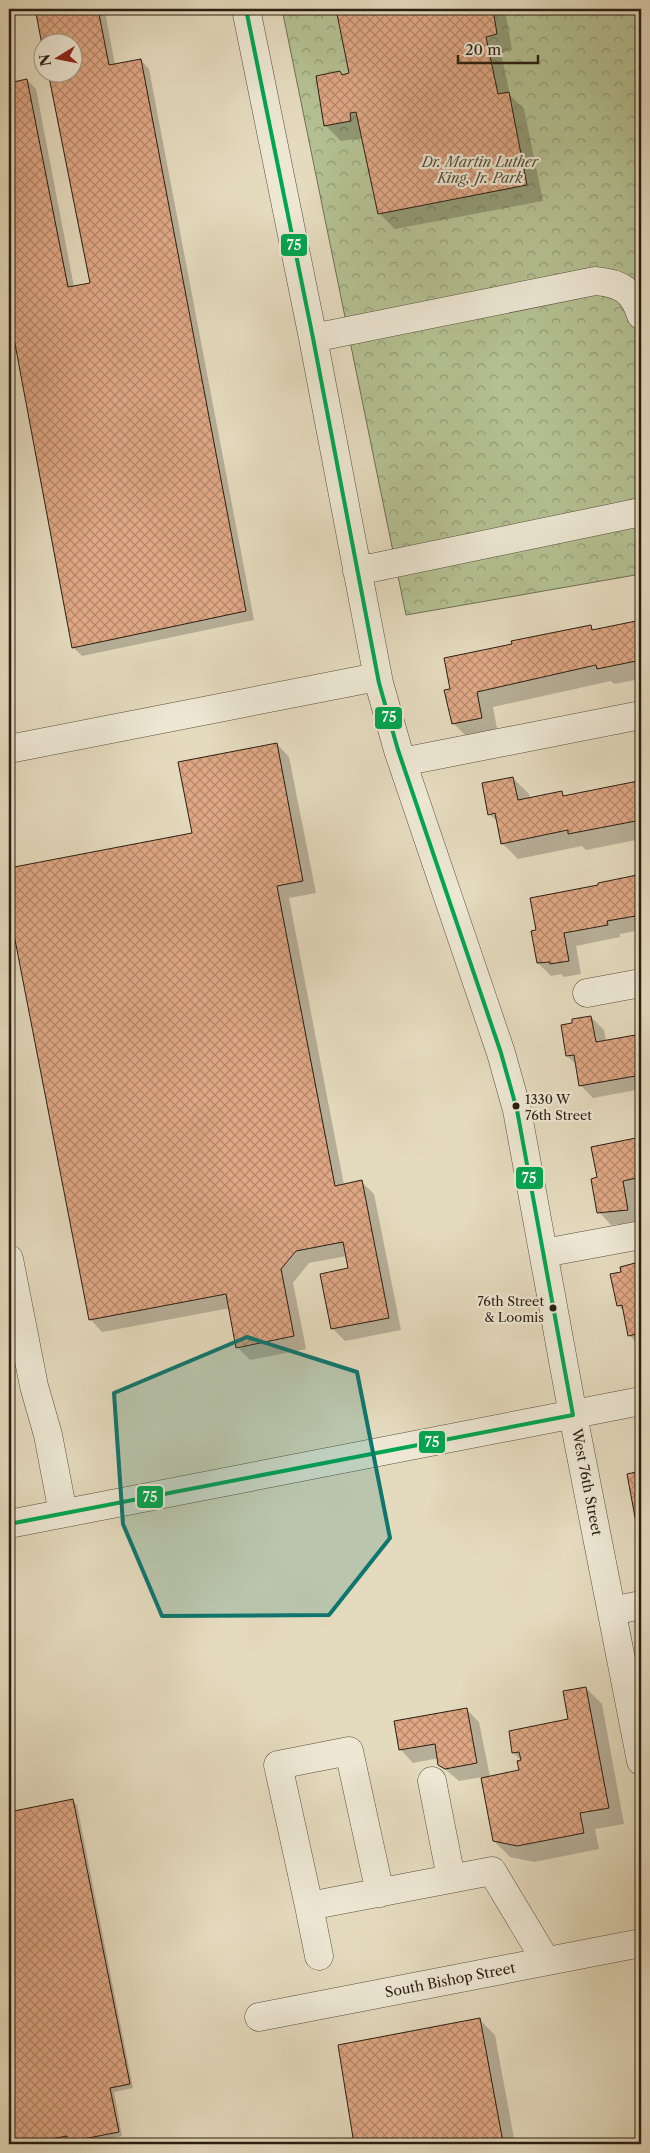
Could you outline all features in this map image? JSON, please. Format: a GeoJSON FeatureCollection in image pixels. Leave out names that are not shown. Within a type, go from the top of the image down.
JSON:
{"type":"FeatureCollection","features":[{"type":"Feature","properties":{"kind":"street","name":"West 76th Street"},"geometry":{"type":"LineString","coordinates":[[246,9],[313,338],[377,677],[402,762],[501,1053],[517,1110],[574,1415],[640,1747]]}},
{"type":"Feature","properties":{"kind":"street"},"geometry":{"type":"LineString","coordinates":[[313,338],[595,281],[612,282],[628,292],[637,303],[641,315]]}},
{"type":"Feature","properties":{"kind":"street"},"geometry":{"type":"LineString","coordinates":[[358,571],[641,512]]}},
{"type":"Feature","properties":{"kind":"street"},"geometry":{"type":"LineString","coordinates":[[9,749],[377,677]]}},
{"type":"Feature","properties":{"kind":"street"},"geometry":{"type":"LineString","coordinates":[[402,762],[641,715]]}},
{"type":"Feature","properties":{"kind":"street"},"geometry":{"type":"LineString","coordinates":[[587,993],[641,983]]}},
{"type":"Feature","properties":{"kind":"street"},"geometry":{"type":"LineString","coordinates":[[544,1253],[641,1235]]}},
{"type":"Feature","properties":{"kind":"street"},"geometry":{"type":"LineString","coordinates":[[9,1259],[34,1386],[48,1435],[63,1513]]}},
{"type":"Feature","properties":{"kind":"street"},"geometry":{"type":"LineString","coordinates":[[9,1524],[641,1402]]}},
{"type":"Feature","properties":{"kind":"street"},"geometry":{"type":"LineString","coordinates":[[612,1611],[641,1605]]}},
{"type":"Feature","properties":{"kind":"street"},"geometry":{"type":"LineString","coordinates":[[319,1956],[310,1906],[278,1765],[349,1751],[380,1893]]}},
{"type":"Feature","properties":{"kind":"street"},"geometry":{"type":"LineString","coordinates":[[432,1781],[452,1878]]}},
{"type":"Feature","properties":{"kind":"street"},"geometry":{"type":"LineString","coordinates":[[310,1906],[492,1871],[546,1961]]}},
{"type":"Feature","properties":{"kind":"street","name":"South Bishop Street"},"geometry":{"type":"LineString","coordinates":[[259,2017],[641,1943]]}},
{"type":"Feature","properties":{"kind":"highlighted area"},"geometry":{"type":"Polygon","coordinates":[[[247,1337],[357,1372],[390,1538],[329,1615],[162,1616],[123,1524],[114,1393],[247,1337]]]}},
{"type":"Feature","properties":{"kind":"green space","name":"Dr. Martin Luther King, Jr. Park"},"geometry":{"type":"Polygon","coordinates":[[[282,9],[641,9],[641,574],[406,615],[282,9]]]}},
{"type":"Feature","properties":{"kind":"building"},"geometry":{"type":"Polygon","coordinates":[[[59,9],[98,9],[109,65],[141,59],[246,611],[72,648],[9,312],[9,83],[27,79],[68,287],[90,283],[50,82],[82,82],[82,32],[40,32],[36,13],[59,9]]]}},
{"type":"Feature","properties":{"kind":"building"},"geometry":{"type":"Polygon","coordinates":[[[336,9],[493,9],[497,34],[486,37],[498,94],[509,92],[527,185],[378,214],[356,112],[350,113],[351,121],[324,126],[316,76],[340,71],[342,75],[349,73],[336,9]]]}},
{"type":"Feature","properties":{"kind":"building"},"geometry":{"type":"Polygon","coordinates":[[[641,620],[641,660],[597,669],[596,665],[477,692],[482,718],[452,724],[444,690],[450,689],[444,658],[512,644],[511,641],[591,625],[592,630],[641,620]]]}},
{"type":"Feature","properties":{"kind":"building"},"geometry":{"type":"Polygon","coordinates":[[[277,743],[303,881],[277,886],[335,1186],[362,1180],[389,1318],[331,1329],[320,1274],[348,1268],[343,1242],[296,1251],[281,1269],[294,1336],[236,1348],[226,1294],[89,1320],[9,909],[9,868],[192,833],[178,762],[277,743]]]}},
{"type":"Feature","properties":{"kind":"building"},"geometry":{"type":"Polygon","coordinates":[[[641,776],[641,820],[568,834],[568,830],[501,844],[495,813],[488,815],[482,783],[513,777],[518,800],[562,791],[563,796],[638,781],[637,777],[641,776]]]}},
{"type":"Feature","properties":{"kind":"building"},"geometry":{"type":"Polygon","coordinates":[[[637,875],[641,877],[641,915],[607,921],[608,925],[564,933],[569,961],[550,964],[550,962],[537,963],[531,931],[536,930],[530,898],[598,885],[598,883],[637,875]]]}},
{"type":"Feature","properties":{"kind":"building"},"geometry":{"type":"Polygon","coordinates":[[[591,1016],[596,1042],[641,1034],[641,1075],[579,1086],[574,1055],[566,1056],[561,1025],[572,1023],[572,1019],[591,1016]]]}},
{"type":"Feature","properties":{"kind":"building"},"geometry":{"type":"Polygon","coordinates":[[[641,1137],[641,1177],[623,1181],[628,1210],[597,1213],[591,1179],[597,1177],[591,1147],[641,1137]]]}},
{"type":"Feature","properties":{"kind":"building"},"geometry":{"type":"Polygon","coordinates":[[[639,1262],[641,1273],[641,1333],[628,1336],[622,1305],[617,1306],[610,1274],[621,1272],[620,1267],[639,1262]]]}},
{"type":"Feature","properties":{"kind":"building"},"geometry":{"type":"Polygon","coordinates":[[[641,1471],[641,1527],[637,1528],[627,1474],[641,1471]]]}},
{"type":"Feature","properties":{"kind":"building"},"geometry":{"type":"Polygon","coordinates":[[[586,1687],[609,1808],[580,1813],[584,1833],[517,1846],[493,1841],[481,1778],[519,1770],[517,1761],[521,1760],[519,1752],[512,1753],[509,1731],[568,1719],[563,1691],[586,1687]]]}},
{"type":"Feature","properties":{"kind":"building"},"geometry":{"type":"Polygon","coordinates":[[[467,1708],[477,1763],[445,1769],[438,1765],[435,1744],[399,1750],[394,1721],[467,1708]]]}},
{"type":"Feature","properties":{"kind":"building"},"geometry":{"type":"Polygon","coordinates":[[[73,1799],[130,2084],[110,2088],[119,2132],[68,2142],[67,2136],[23,2144],[9,2144],[9,1812],[73,1799]]]}},
{"type":"Feature","properties":{"kind":"building"},"geometry":{"type":"Polygon","coordinates":[[[480,2018],[503,2142],[488,2144],[354,2144],[338,2045],[480,2018]]]}},
{"type":"Feature","properties":{"kind":"transit line","name":"75"},"geometry":{"type":"LineString","coordinates":[[246,9],[313,338],[379,683],[398,750],[501,1053],[517,1110],[573,1415]]}},
{"type":"Feature","properties":{"kind":"transit line","name":"75"},"geometry":{"type":"LineString","coordinates":[[9,1524],[573,1415]]}},
{"type":"Feature","properties":{"kind":"place","name":"1330 W 76th Street"},"geometry":{"type":"Point","coordinates":[516,1106]}},
{"type":"Feature","properties":{"kind":"place","name":"76th Street & Loomis"},"geometry":{"type":"Point","coordinates":[553,1308]}}]}
